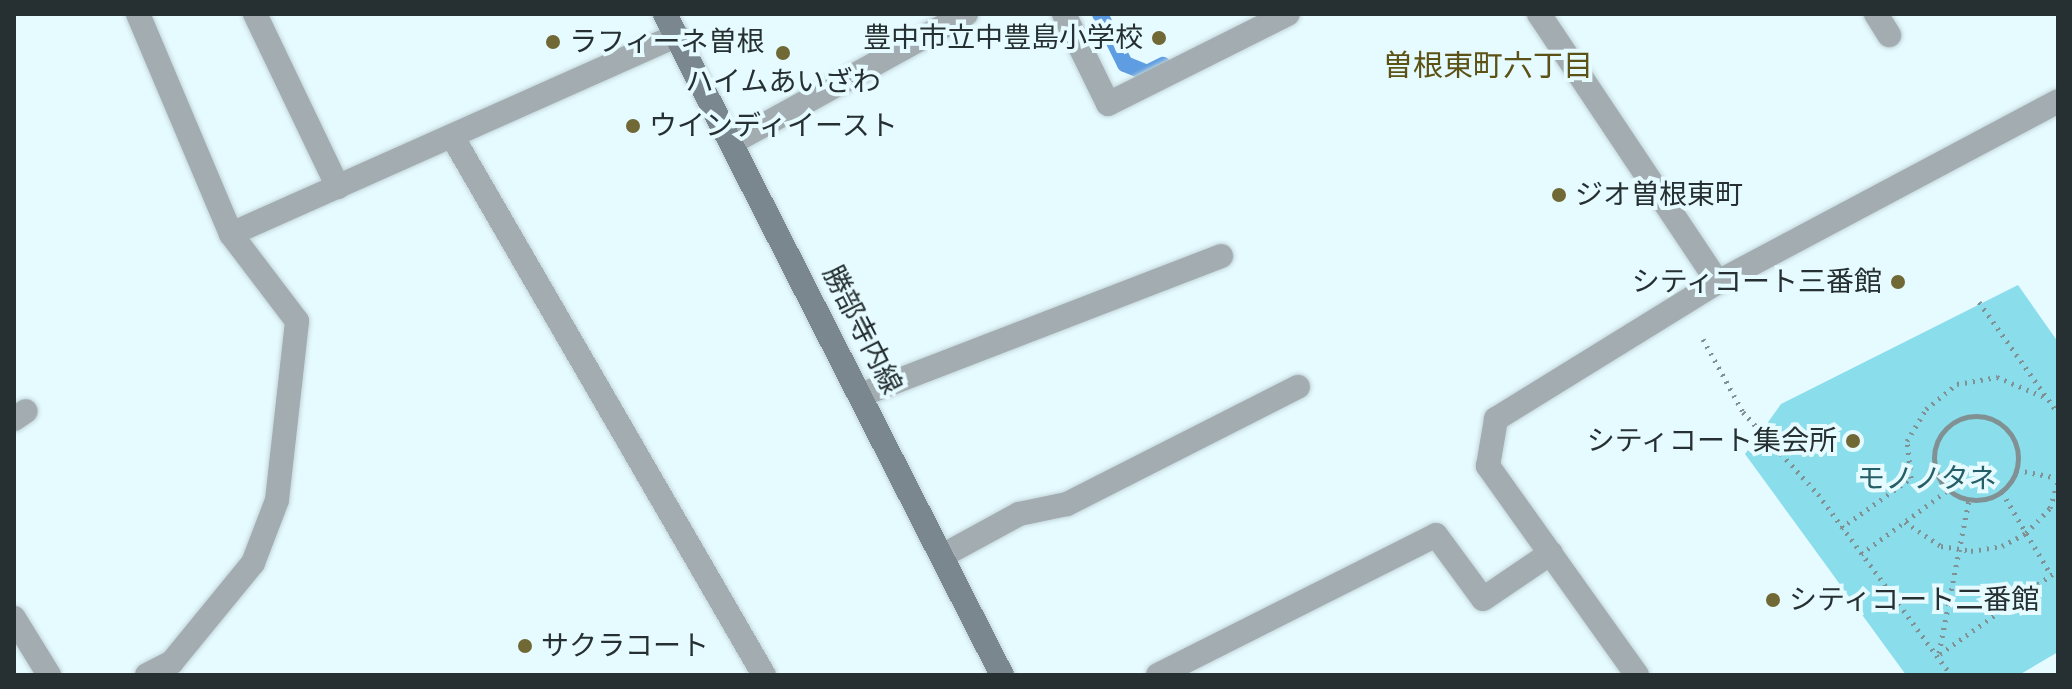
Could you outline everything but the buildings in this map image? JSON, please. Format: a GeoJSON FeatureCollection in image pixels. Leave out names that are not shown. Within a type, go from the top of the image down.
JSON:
{"type":"FeatureCollection","features":[{"type":"Feature","properties":{"kind":"street"},"geometry":{"type":"LineString","coordinates":[[138,14],[231,234],[297,321],[277,500],[253,563],[172,662],[147,675]]}},
{"type":"Feature","properties":{"kind":"street"},"geometry":{"type":"LineString","coordinates":[[255,14],[338,187]]}},
{"type":"Feature","properties":{"kind":"street"},"geometry":{"type":"LineString","coordinates":[[733,142],[966,14]]}},
{"type":"Feature","properties":{"kind":"street"},"geometry":{"type":"LineString","coordinates":[[1064,14],[1108,104],[1288,14]]}},
{"type":"Feature","properties":{"kind":"street"},"geometry":{"type":"LineString","coordinates":[[1539,14],[1718,282]]}},
{"type":"Feature","properties":{"kind":"street"},"geometry":{"type":"LineString","coordinates":[[231,234],[452,136],[671,25]]}},
{"type":"Feature","properties":{"kind":"street","name":"勝部寺内線"},"geometry":{"type":"LineString","coordinates":[[671,25],[1002,675]]}},
{"type":"Feature","properties":{"kind":"street"},"geometry":{"type":"LineString","coordinates":[[1637,675],[1488,466],[1496,419],[1718,282],[2058,101]]}},
{"type":"Feature","properties":{"kind":"street"},"geometry":{"type":"LineString","coordinates":[[452,136],[764,675]]}},
{"type":"Feature","properties":{"kind":"street"},"geometry":{"type":"LineString","coordinates":[[861,395],[1221,256]]}},
{"type":"Feature","properties":{"kind":"street"},"geometry":{"type":"LineString","coordinates":[[942,556],[1019,514],[1067,504],[1298,387]]}},
{"type":"Feature","properties":{"kind":"street"},"geometry":{"type":"LineString","coordinates":[[1158,675],[1436,535],[1483,599],[1551,553]]}},
{"type":"Feature","properties":{"kind":"street"},"geometry":{"type":"LineString","coordinates":[[14,618],[49,675]]}},
{"type":"Feature","properties":{"kind":"path"},"geometry":{"type":"LineString","coordinates":[[1979,302],[2058,413]]}},
{"type":"Feature","properties":{"kind":"path"},"geometry":{"type":"LineString","coordinates":[[1683,303],[1743,412],[1841,528],[1939,654],[1951,675]]}},
{"type":"Feature","properties":{"kind":"path"},"geometry":{"type":"LineString","coordinates":[[1841,528],[1911,478],[1907,441],[1926,409],[1957,384],[1997,377],[2047,398]]}},
{"type":"Feature","properties":{"kind":"path"},"geometry":{"type":"LineString","coordinates":[[1971,417],[1985,417],[2008,431],[2016,443],[2017,470],[2002,492],[1969,500],[1948,490],[1935,467],[1939,439],[1947,428],[1971,417]]}},
{"type":"Feature","properties":{"kind":"path"},"geometry":{"type":"LineString","coordinates":[[1905,522],[1941,546],[1960,549],[2002,546],[2026,533],[2050,508],[2058,480],[2017,470]]}},
{"type":"Feature","properties":{"kind":"path"},"geometry":{"type":"LineString","coordinates":[[1861,554],[1948,490]]}},
{"type":"Feature","properties":{"kind":"path"},"geometry":{"type":"LineString","coordinates":[[2002,492],[2051,575]]}},
{"type":"Feature","properties":{"kind":"path"},"geometry":{"type":"LineString","coordinates":[[1939,654],[1969,500]]}},
{"type":"Feature","properties":{"kind":"path"},"geometry":{"type":"LineString","coordinates":[[1939,654],[2058,570]]}},
{"type":"Feature","properties":{"kind":"green space","name":"モノノタネ"},"geometry":{"type":"Polygon","coordinates":[[[2018,285],[2058,342],[2058,652],[2019,675],[1906,675],[1745,454],[1781,404],[2018,285]]]}},
{"type":"Feature","properties":{"kind":"waterway"},"geometry":{"type":"LineString","coordinates":[[1100,14],[1125,64],[1147,73],[1163,65]]}},
{"type":"Feature","properties":{"kind":"place","name":"豊中市立中豊島小学校"},"geometry":{"type":"Point","coordinates":[1159,38]}},
{"type":"Feature","properties":{"kind":"place","name":"ラフィーネ曽根"},"geometry":{"type":"Point","coordinates":[553,42]}},
{"type":"Feature","properties":{"kind":"place","name":"ハイムあいざわ"},"geometry":{"type":"Point","coordinates":[783,53]}},
{"type":"Feature","properties":{"kind":"place","name":"ウインディイースト"},"geometry":{"type":"Point","coordinates":[633,126]}},
{"type":"Feature","properties":{"kind":"place","name":"ジオ曽根東町"},"geometry":{"type":"Point","coordinates":[1559,195]}},
{"type":"Feature","properties":{"kind":"place","name":"シティコート三番館"},"geometry":{"type":"Point","coordinates":[1898,282]}},
{"type":"Feature","properties":{"kind":"place","name":"シティコート集会所"},"geometry":{"type":"Point","coordinates":[1853,441]}},
{"type":"Feature","properties":{"kind":"place","name":"シティコート二番館"},"geometry":{"type":"Point","coordinates":[1773,600]}},
{"type":"Feature","properties":{"kind":"place","name":"サクラコート"},"geometry":{"type":"Point","coordinates":[525,646]}},
{"type":"Feature","properties":{"kind":"district","name":"曽根東町六丁目"},"geometry":{"type":"Point","coordinates":[1488,66]}}]}
